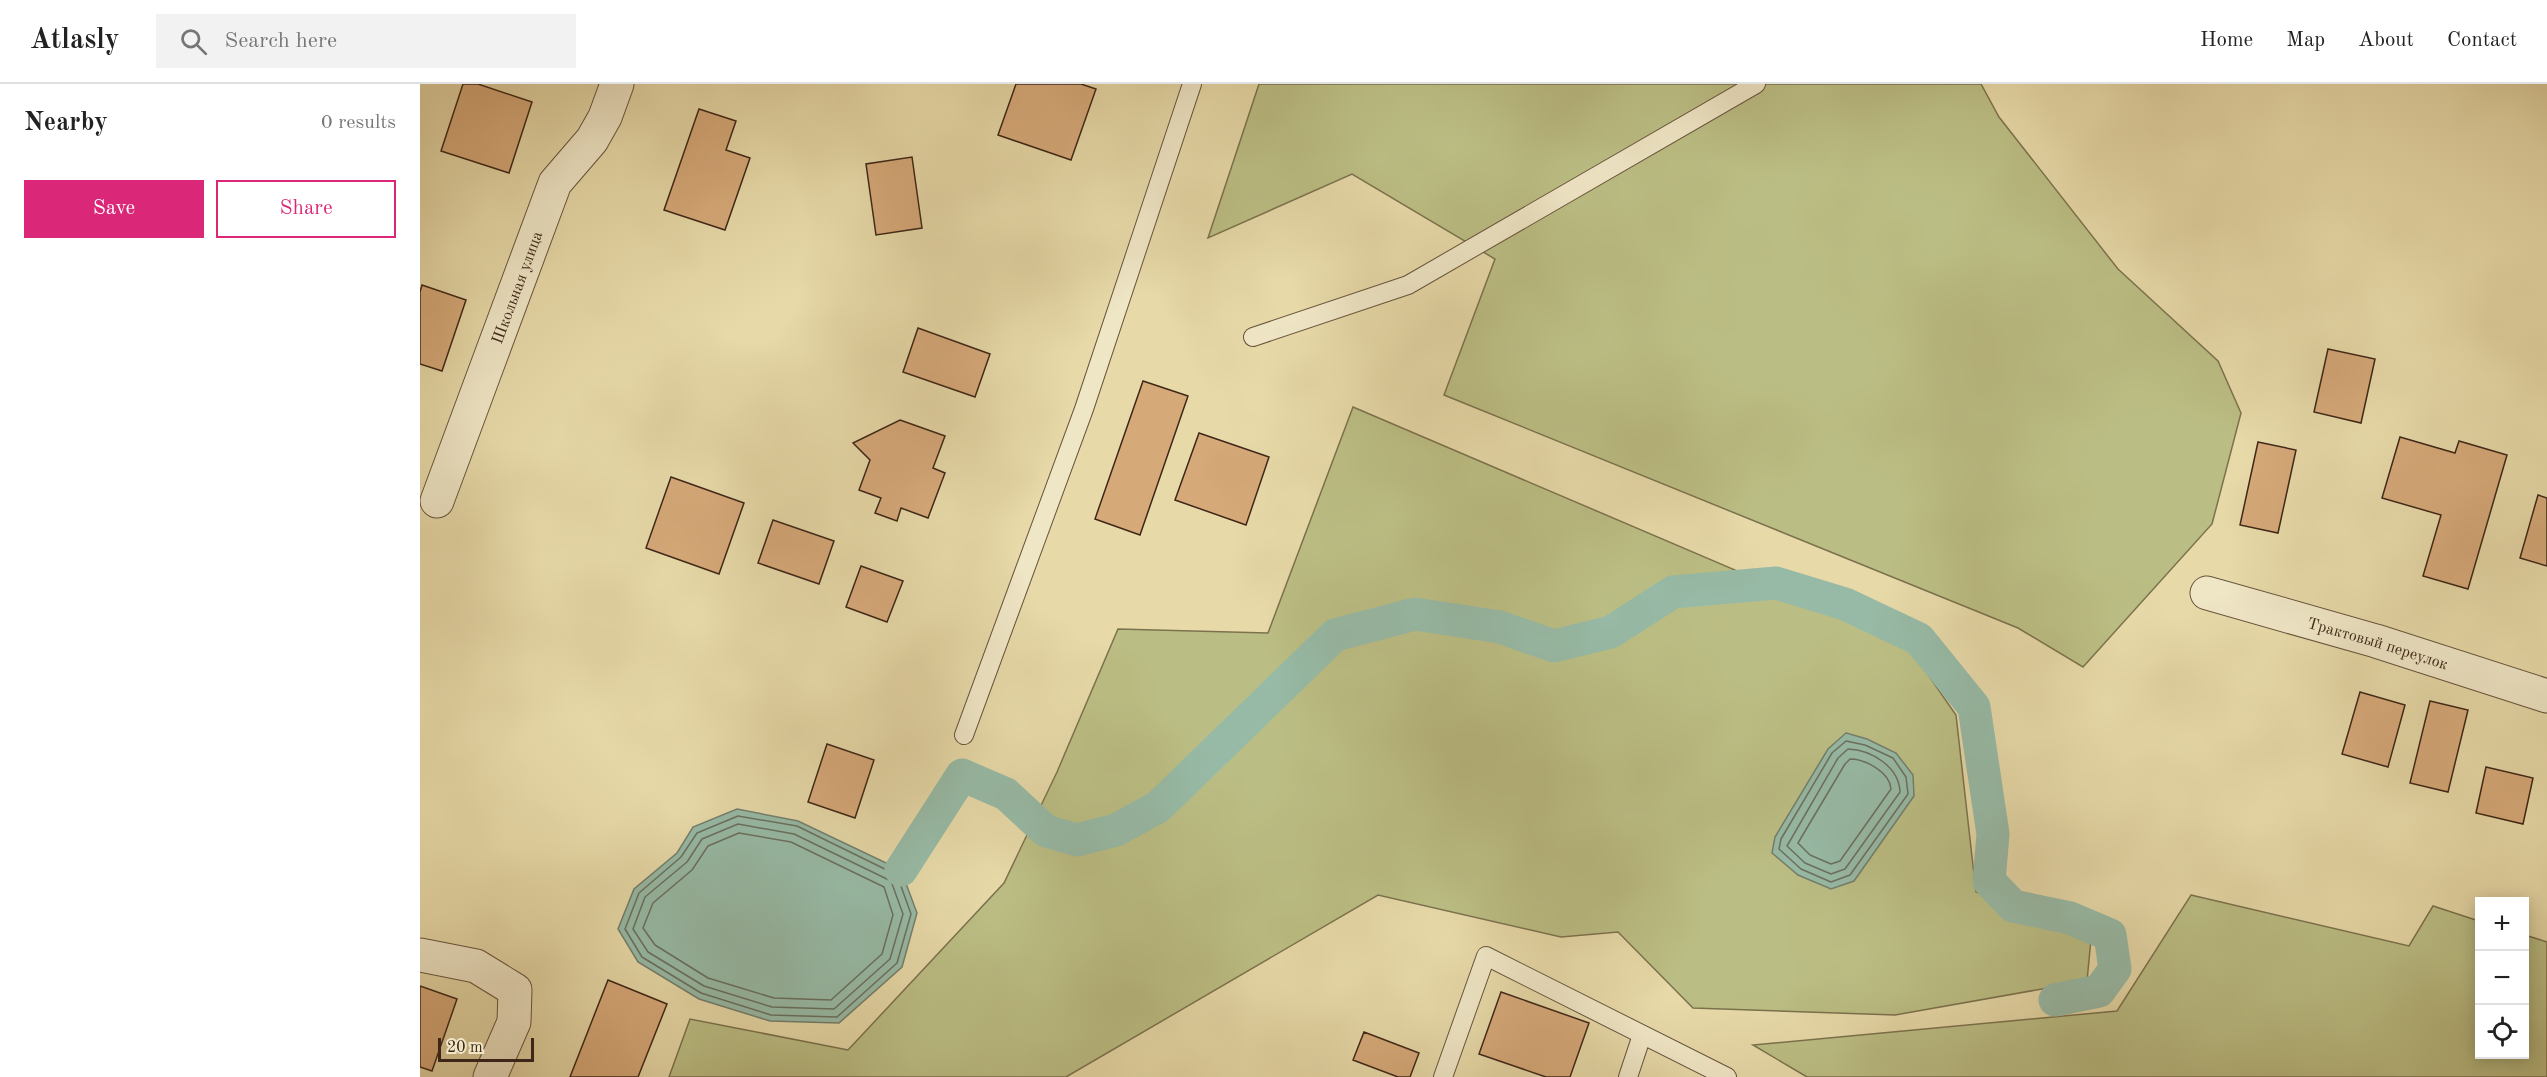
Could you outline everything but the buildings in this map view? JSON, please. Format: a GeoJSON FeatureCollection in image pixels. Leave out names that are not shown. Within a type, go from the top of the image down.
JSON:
{"type":"FeatureCollection","features":[{"type":"Feature","properties":{"kind":"street","name":"Школьная улица"},"geometry":{"type":"LineString","coordinates":[[437,501],[555,183],[592,140],[605,117],[617,84]]}},
{"type":"Feature","properties":{"kind":"street","name":"Трактовый переулок"},"geometry":{"type":"LineString","coordinates":[[2207,594],[2376,641],[2547,696]]}},
{"type":"Feature","properties":{"kind":"street"},"geometry":{"type":"LineString","coordinates":[[420,955],[476,966],[515,990],[514,1022],[490,1077]]}},
{"type":"Feature","properties":{"kind":"lane"},"geometry":{"type":"LineString","coordinates":[[964,735],[1084,409],[1192,84]]}},
{"type":"Feature","properties":{"kind":"lane"},"geometry":{"type":"LineString","coordinates":[[1254,338],[1408,285],[1756,84]]}},
{"type":"Feature","properties":{"kind":"lane"},"geometry":{"type":"LineString","coordinates":[[1443,1077],[1486,956],[1727,1077]]}},
{"type":"Feature","properties":{"kind":"lane"},"geometry":{"type":"LineString","coordinates":[[1628,1077],[1642,1035]]}},
{"type":"Feature","properties":{"kind":"green space"},"geometry":{"type":"Polygon","coordinates":[[[1259,84],[1981,84],[1999,117],[2118,269],[2218,361],[2241,413],[2212,524],[2083,667],[2018,628],[1444,395],[1495,259],[1352,174],[1208,238],[1259,84]]]}},
{"type":"Feature","properties":{"kind":"green space"},"geometry":{"type":"Polygon","coordinates":[[[1353,407],[1906,643],[1956,715],[1976,892],[2091,939],[2087,981],[1895,1015],[1693,1008],[1618,932],[1561,937],[1378,895],[1066,1077],[669,1077],[690,1019],[848,1050],[1004,883],[1057,772],[1118,629],[1268,633],[1353,407]]]}},
{"type":"Feature","properties":{"kind":"green space"},"geometry":{"type":"Polygon","coordinates":[[[2191,895],[2409,946],[2433,906],[2475,920],[2475,1059],[2529,1059],[2529,936],[2547,942],[2547,1077],[1807,1077],[1753,1045],[2117,1011],[2191,895]]]}},
{"type":"Feature","properties":{"kind":"water"},"geometry":{"type":"Polygon","coordinates":[[[1846,733],[1867,739],[1896,753],[1913,775],[1914,796],[1854,881],[1831,889],[1798,875],[1772,853],[1775,837],[1828,749],[1846,733]]]}},
{"type":"Feature","properties":{"kind":"water"},"geometry":{"type":"Polygon","coordinates":[[[737,809],[798,821],[901,870],[917,913],[902,967],[839,1023],[770,1021],[699,999],[638,962],[618,929],[634,889],[677,853],[693,827],[737,809]]]}},
{"type":"Feature","properties":{"kind":"waterway"},"geometry":{"type":"LineString","coordinates":[[901,870],[962,775],[1006,794],[1046,831],[1077,840],[1116,830],[1158,807],[1335,635],[1415,614],[1500,627],[1554,646],[1611,632],[1673,592],[1776,583],[1845,604],[1919,639],[1974,707],[1993,834],[1989,881],[2013,906],[2070,918],[2110,935],[2115,969],[2099,991],[2055,1000]]}}]}
